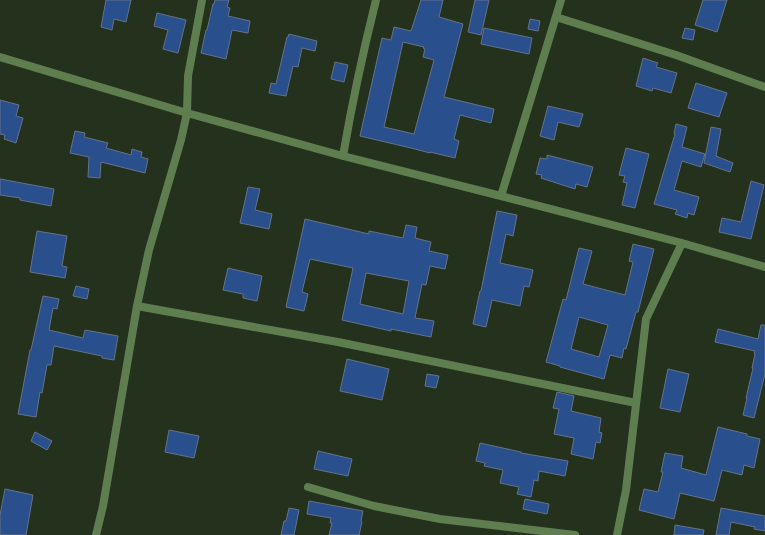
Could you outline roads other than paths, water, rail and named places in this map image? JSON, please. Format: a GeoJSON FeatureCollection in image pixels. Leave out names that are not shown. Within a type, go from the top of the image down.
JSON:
{"type":"FeatureCollection","features":[{"type":"Feature","properties":{"kind":"street"},"geometry":{"type":"LineString","coordinates":[[96,535],[104,499],[136,306],[149,250],[181,140],[186,113],[188,76],[202,0]]}},
{"type":"Feature","properties":{"kind":"street"},"geometry":{"type":"LineString","coordinates":[[343,156],[356,84],[376,0]]}},
{"type":"Feature","properties":{"kind":"street"},"geometry":{"type":"LineString","coordinates":[[501,196],[561,0]]}},
{"type":"Feature","properties":{"kind":"street"},"geometry":{"type":"LineString","coordinates":[[556,17],[676,55],[765,87]]}},
{"type":"Feature","properties":{"kind":"street"},"geometry":{"type":"LineString","coordinates":[[0,57],[186,113],[343,156],[682,243],[765,267]]}},
{"type":"Feature","properties":{"kind":"street"},"geometry":{"type":"LineString","coordinates":[[617,535],[626,490],[646,318],[673,265],[682,243]]}},
{"type":"Feature","properties":{"kind":"street"},"geometry":{"type":"LineString","coordinates":[[136,306],[338,342],[636,403]]}},
{"type":"Feature","properties":{"kind":"street"},"geometry":{"type":"LineString","coordinates":[[308,487],[374,506],[440,519],[575,535]]}}]}
